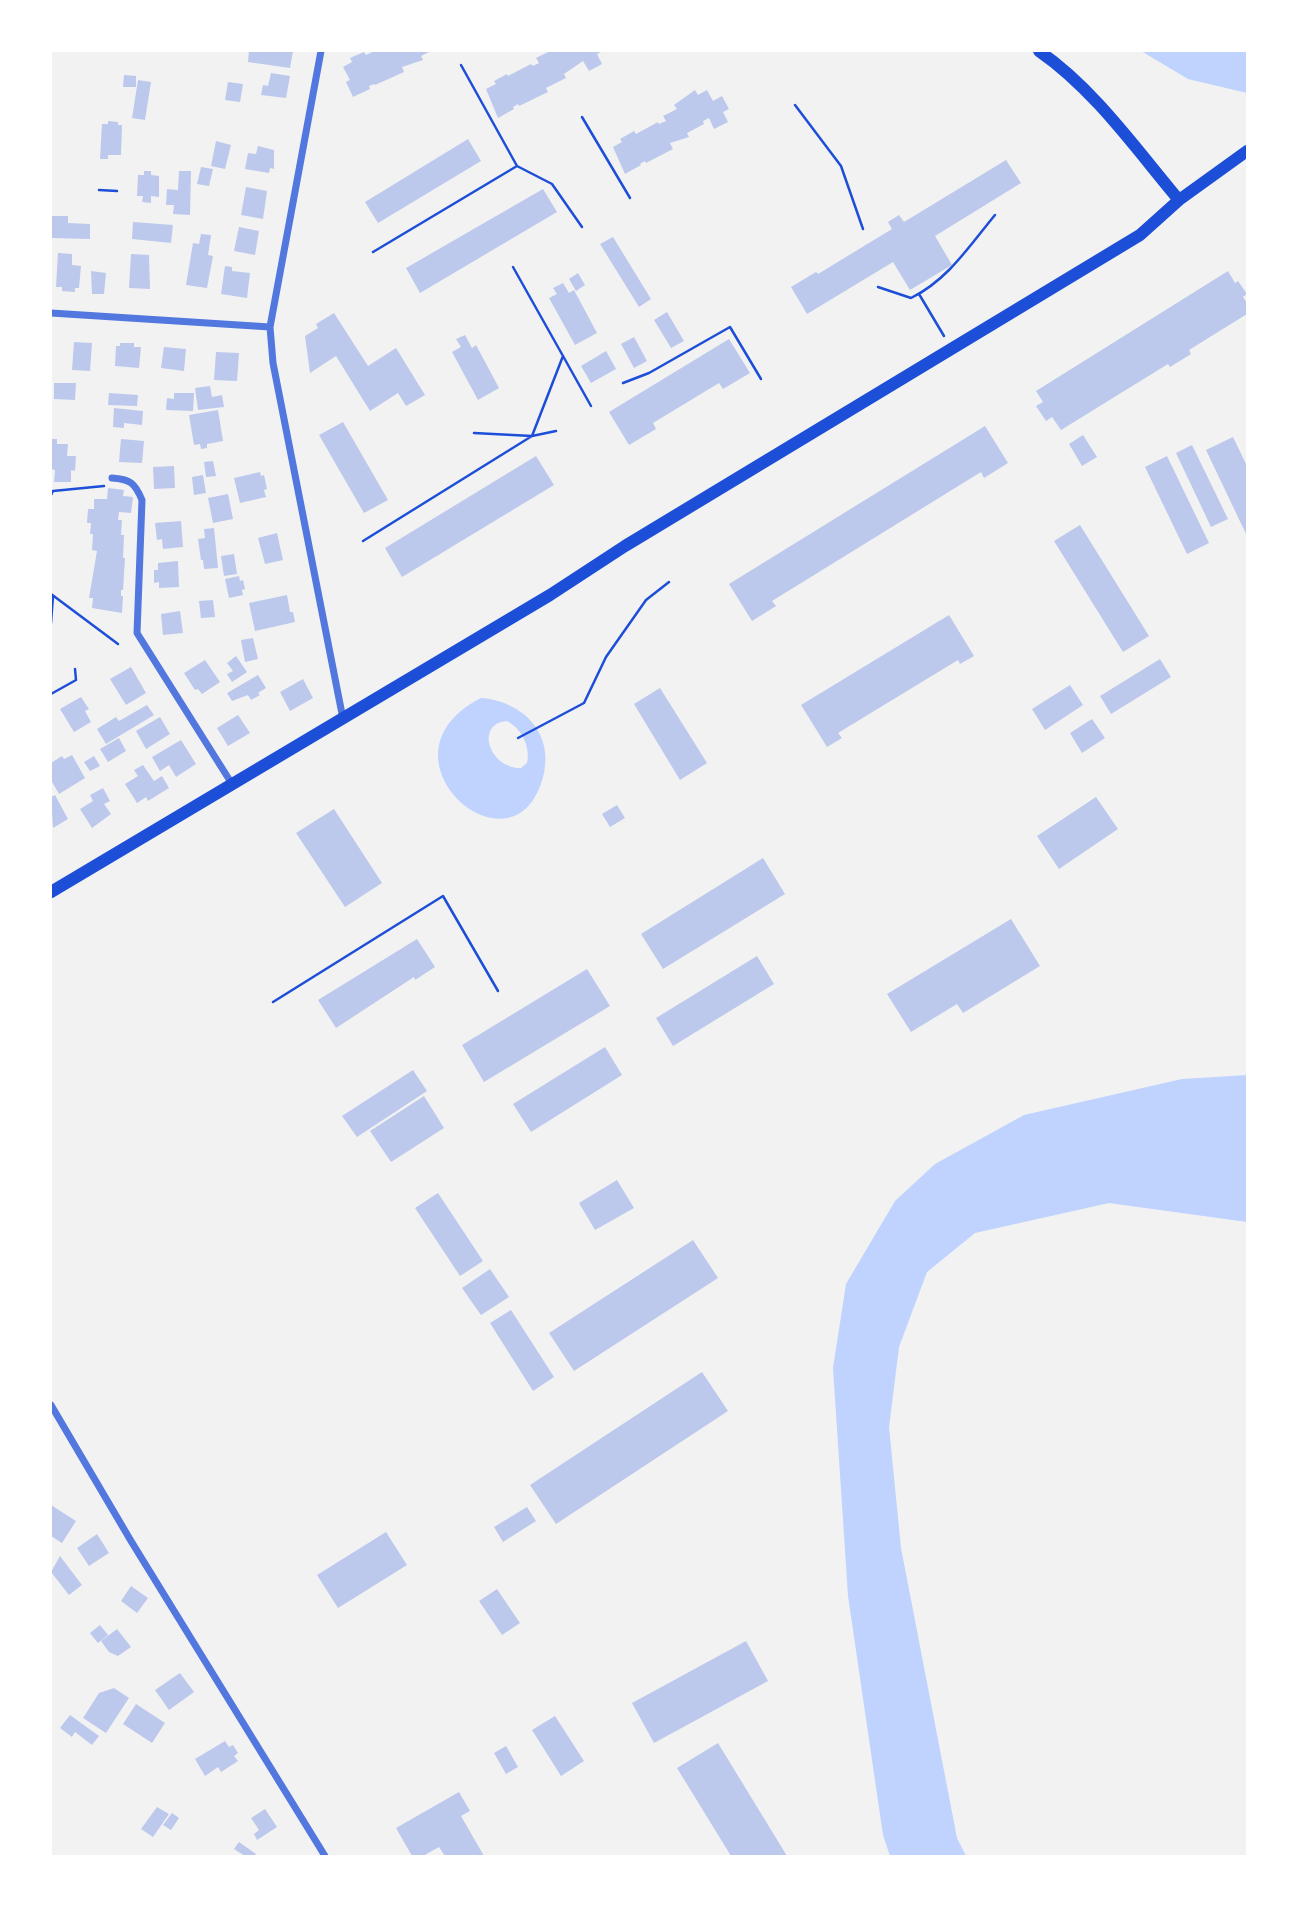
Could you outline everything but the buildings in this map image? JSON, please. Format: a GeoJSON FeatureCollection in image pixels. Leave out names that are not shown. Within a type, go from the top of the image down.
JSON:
{"type":"FeatureCollection","features":[{"type":"Feature","properties":{"kind":"main road"},"geometry":{"type":"LineString","coordinates":[[1038,51],[1068,74],[1094,101],[1179,200]]}},
{"type":"Feature","properties":{"kind":"main road"},"geometry":{"type":"LineString","coordinates":[[51,892],[343,719],[1140,235],[1179,200],[1243,154]]}},
{"type":"Feature","properties":{"kind":"street"},"geometry":{"type":"LineString","coordinates":[[321,51],[270,327],[273,363],[343,719]]}},
{"type":"Feature","properties":{"kind":"street"},"geometry":{"type":"LineString","coordinates":[[51,313],[270,327]]}},
{"type":"Feature","properties":{"kind":"street"},"geometry":{"type":"LineString","coordinates":[[112,478],[128,479],[136,485],[142,500],[137,633],[232,784]]}},
{"type":"Feature","properties":{"kind":"street"},"geometry":{"type":"LineString","coordinates":[[51,1405],[131,1541],[325,1856]]}},
{"type":"Feature","properties":{"kind":"street"},"geometry":{"type":"LineString","coordinates":[[51,1425],[59,1418]]}},
{"type":"Feature","properties":{"kind":"path"},"geometry":{"type":"LineString","coordinates":[[461,65],[517,166],[552,184],[582,227]]}},
{"type":"Feature","properties":{"kind":"path"},"geometry":{"type":"LineString","coordinates":[[794,105],[841,166],[863,229]]}},
{"type":"Feature","properties":{"kind":"path"},"geometry":{"type":"LineString","coordinates":[[582,117],[630,198]]}},
{"type":"Feature","properties":{"kind":"path"},"geometry":{"type":"LineString","coordinates":[[373,253],[517,166]]}},
{"type":"Feature","properties":{"kind":"path"},"geometry":{"type":"LineString","coordinates":[[99,190],[117,191]]}},
{"type":"Feature","properties":{"kind":"path"},"geometry":{"type":"LineString","coordinates":[[878,287],[911,298],[919,294],[941,279],[995,215]]}},
{"type":"Feature","properties":{"kind":"path"},"geometry":{"type":"LineString","coordinates":[[513,267],[591,406]]}},
{"type":"Feature","properties":{"kind":"path"},"geometry":{"type":"LineString","coordinates":[[919,294],[952,349]]}},
{"type":"Feature","properties":{"kind":"path"},"geometry":{"type":"LineString","coordinates":[[623,383],[649,373],[730,327],[761,379]]}},
{"type":"Feature","properties":{"kind":"path"},"geometry":{"type":"LineString","coordinates":[[363,541],[532,436],[563,356]]}},
{"type":"Feature","properties":{"kind":"path"},"geometry":{"type":"LineString","coordinates":[[474,433],[532,436],[556,431]]}},
{"type":"Feature","properties":{"kind":"path"},"geometry":{"type":"LineString","coordinates":[[51,495],[52,492],[107,485],[112,478]]}},
{"type":"Feature","properties":{"kind":"path"},"geometry":{"type":"LineString","coordinates":[[518,738],[584,703],[606,657],[646,600],[669,582]]}},
{"type":"Feature","properties":{"kind":"path"},"geometry":{"type":"LineString","coordinates":[[51,623],[52,595]]}},
{"type":"Feature","properties":{"kind":"path"},"geometry":{"type":"LineString","coordinates":[[52,595],[117,644]]}},
{"type":"Feature","properties":{"kind":"path"},"geometry":{"type":"LineString","coordinates":[[51,694],[76,680],[75,669]]}},
{"type":"Feature","properties":{"kind":"path"},"geometry":{"type":"LineString","coordinates":[[273,1002],[443,896],[498,991]]}},
{"type":"Feature","properties":{"kind":"water"},"geometry":{"type":"Polygon","coordinates":[[[1141,51],[1247,51],[1247,93],[1188,79],[1141,51]]]}},
{"type":"Feature","properties":{"kind":"water"},"geometry":{"type":"Polygon","coordinates":[[[481,698],[509,705],[530,720],[538,731],[545,758],[544,773],[529,805],[507,818],[482,815],[459,801],[443,778],[438,751],[449,723],[481,698]],[[507,721],[497,724],[491,730],[490,746],[501,762],[521,768],[527,763],[528,751],[524,739],[507,721]]]}},
{"type":"Feature","properties":{"kind":"water"},"geometry":{"type":"Polygon","coordinates":[[[1247,1075],[1247,1222],[1109,1203],[975,1233],[927,1272],[899,1347],[889,1427],[901,1548],[957,1838],[966,1856],[890,1856],[883,1835],[848,1596],[833,1368],[846,1284],[895,1201],[935,1164],[1024,1115],[1182,1079],[1247,1075]]]}}]}
